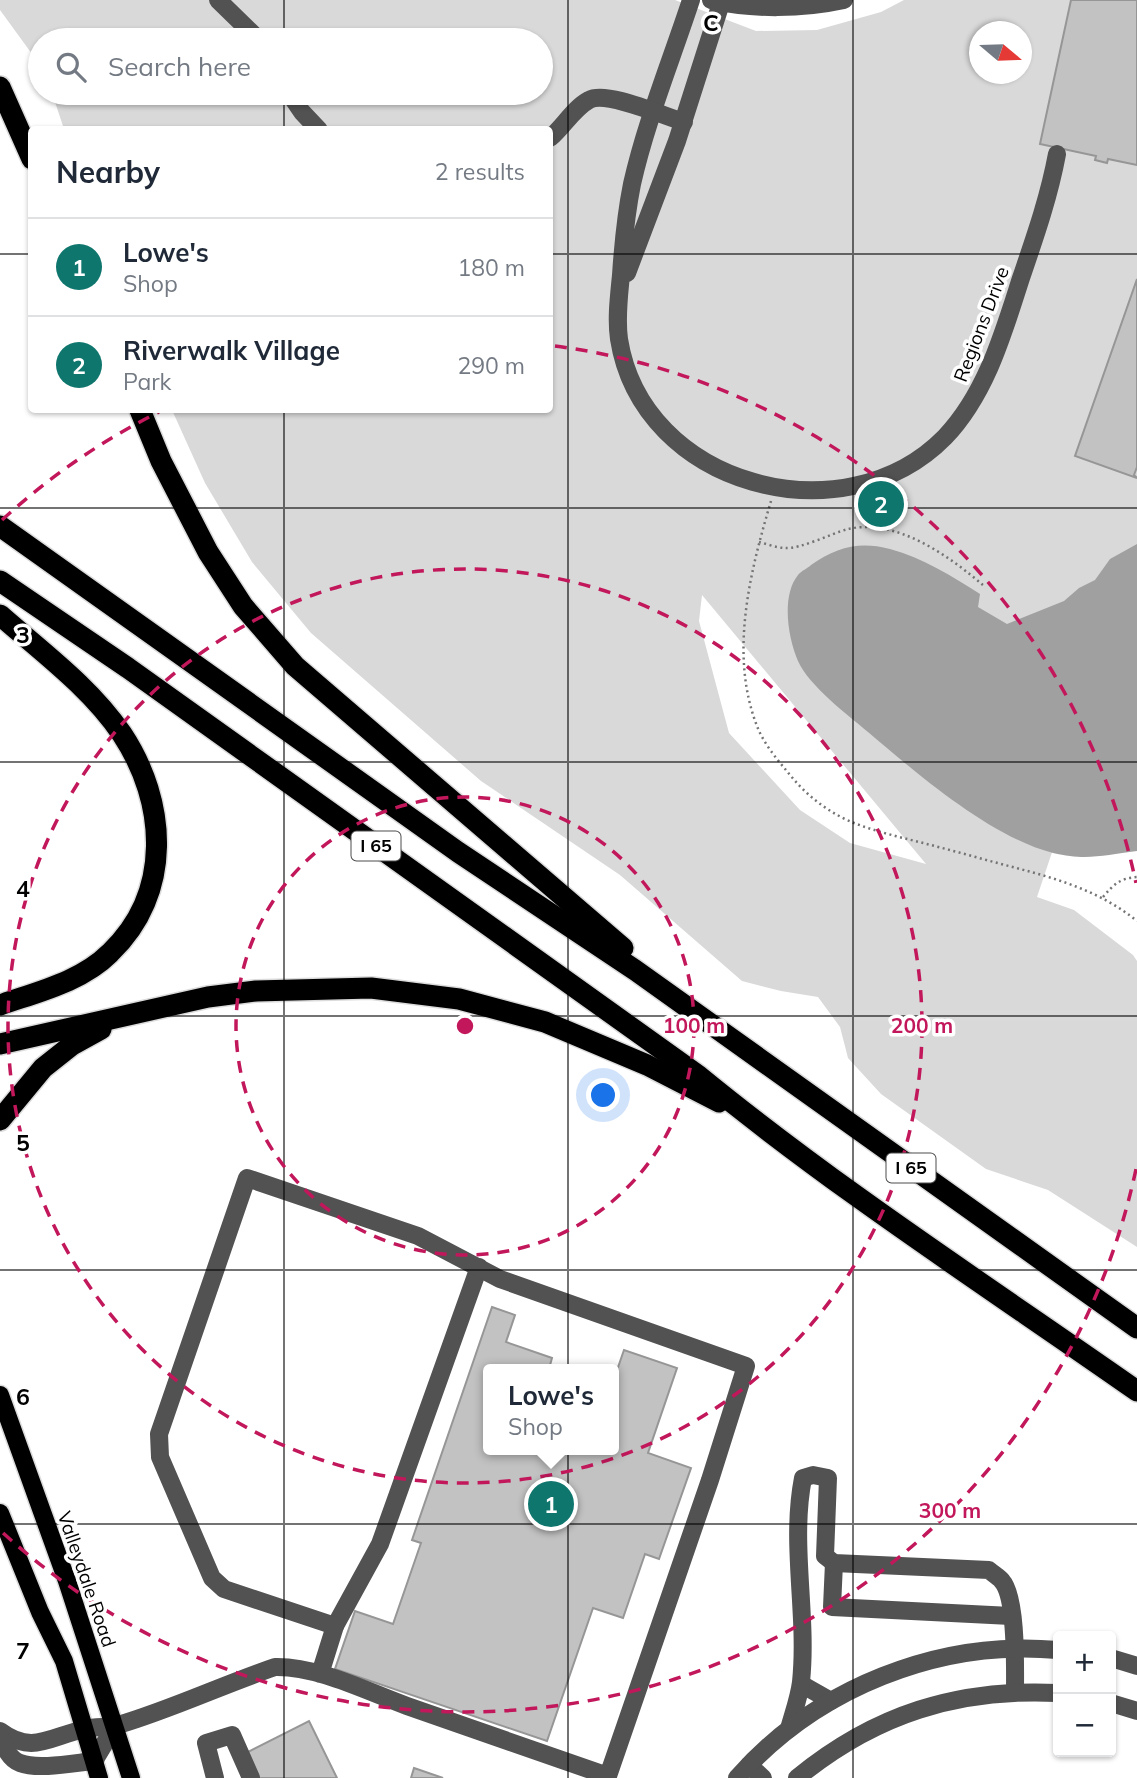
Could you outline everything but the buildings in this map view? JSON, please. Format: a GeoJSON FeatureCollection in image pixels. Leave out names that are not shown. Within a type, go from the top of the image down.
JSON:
{"type":"FeatureCollection","features":[{"type":"Feature","properties":{"kind":"highway"},"geometry":{"type":"LineString","coordinates":[[0,87],[28,150]]}},
{"type":"Feature","properties":{"kind":"highway"},"geometry":{"type":"LineString","coordinates":[[141,413],[161,461],[208,552],[243,606],[295,666],[627,951],[686,1007]]}},
{"type":"Feature","properties":{"kind":"highway","name":"I 65"},"geometry":{"type":"LineString","coordinates":[[0,526],[458,852],[584,935],[1137,1328]]}},
{"type":"Feature","properties":{"kind":"highway","name":"I 65"},"geometry":{"type":"LineString","coordinates":[[0,581],[128,668],[699,1076],[749,1116],[1137,1391]]}},
{"type":"Feature","properties":{"kind":"highway"},"geometry":{"type":"LineString","coordinates":[[0,615],[90,696],[121,732],[146,779],[154,805],[157,834],[151,885],[130,930],[109,954],[87,970],[58,985],[0,1005]]}},
{"type":"Feature","properties":{"kind":"highway"},"geometry":{"type":"LineString","coordinates":[[0,1044],[208,997],[256,991],[333,988],[420,993],[500,1009],[573,1032],[648,1065],[749,1116]]}},
{"type":"Feature","properties":{"kind":"highway"},"geometry":{"type":"LineString","coordinates":[[0,1120],[43,1068],[72,1045],[114,1020]]}},
{"type":"Feature","properties":{"kind":"main road","name":"Valleydale Road"},"geometry":{"type":"LineString","coordinates":[[0,1395],[67,1581],[131,1778]]}},
{"type":"Feature","properties":{"kind":"main road"},"geometry":{"type":"LineString","coordinates":[[0,1513],[40,1612],[64,1661],[96,1769]]}},
{"type":"Feature","properties":{"kind":"street"},"geometry":{"type":"LineString","coordinates":[[218,0],[247,28]]}},
{"type":"Feature","properties":{"kind":"street","name":"Regions Drive"},"geometry":{"type":"LineString","coordinates":[[691,0],[640,152],[627,212],[618,311],[620,340],[634,388],[660,426],[704,462],[742,479],[775,488],[812,492],[840,490],[882,478],[922,457],[945,436],[966,412],[981,386],[1010,312],[1046,205],[1057,154]]}},
{"type":"Feature","properties":{"kind":"street"},"geometry":{"type":"LineString","coordinates":[[718,1],[790,6],[844,0]]}},
{"type":"Feature","properties":{"kind":"street","name":"Regions Drive"},"geometry":{"type":"LineString","coordinates":[[618,311],[631,260],[684,122],[718,1]]}},
{"type":"Feature","properties":{"kind":"street"},"geometry":{"type":"LineString","coordinates":[[553,135],[592,98],[613,98],[684,122]]}},
{"type":"Feature","properties":{"kind":"street"},"geometry":{"type":"LineString","coordinates":[[297,105],[315,126]]}},
{"type":"Feature","properties":{"kind":"street"},"geometry":{"type":"LineString","coordinates":[[0,1731],[18,1742],[37,1744],[85,1729],[115,1726],[275,1667],[301,1667],[608,1776],[710,1480],[746,1366],[500,1279],[418,1236],[247,1178],[159,1434],[160,1457],[212,1578],[224,1589],[335,1626]]}},
{"type":"Feature","properties":{"kind":"street"},"geometry":{"type":"LineString","coordinates":[[320,1674],[335,1626],[380,1545],[480,1267]]}},
{"type":"Feature","properties":{"kind":"street"},"geometry":{"type":"LineString","coordinates":[[789,1729],[801,1684],[802,1616],[797,1505],[803,1478],[813,1475],[828,1478],[825,1556],[834,1563],[989,1570],[1004,1582],[1015,1648],[1015,1692]]}},
{"type":"Feature","properties":{"kind":"street"},"geometry":{"type":"LineString","coordinates":[[834,1563],[832,1608],[1011,1616]]}},
{"type":"Feature","properties":{"kind":"street"},"geometry":{"type":"LineString","coordinates":[[763,1778],[743,1771],[789,1729],[857,1687],[925,1661],[961,1654],[1015,1648],[1053,1650]]}},
{"type":"Feature","properties":{"kind":"street"},"geometry":{"type":"LineString","coordinates":[[1116,1659],[1137,1665]]}},
{"type":"Feature","properties":{"kind":"street"},"geometry":{"type":"LineString","coordinates":[[801,1684],[831,1701]]}},
{"type":"Feature","properties":{"kind":"street"},"geometry":{"type":"LineString","coordinates":[[797,1778],[845,1743],[910,1712],[966,1697],[1015,1692],[1053,1693]]}},
{"type":"Feature","properties":{"kind":"street"},"geometry":{"type":"LineString","coordinates":[[1116,1705],[1137,1711]]}},
{"type":"Feature","properties":{"kind":"street"},"geometry":{"type":"LineString","coordinates":[[0,1736],[11,1758],[20,1763],[96,1769],[115,1726]]}},
{"type":"Feature","properties":{"kind":"street"},"geometry":{"type":"LineString","coordinates":[[215,1778],[206,1743],[232,1735],[251,1778]]}},
{"type":"Feature","properties":{"kind":"path"},"geometry":{"type":"LineString","coordinates":[[775,488],[749,589],[744,630],[744,660],[757,726],[767,746],[803,792],[849,821],[1073,884],[1120,907],[1137,921]]}},
{"type":"Feature","properties":{"kind":"path"},"geometry":{"type":"LineString","coordinates":[[759,542],[784,548],[795,547],[850,529],[884,530],[934,549],[961,566],[984,586]]}},
{"type":"Feature","properties":{"kind":"path"},"geometry":{"type":"LineString","coordinates":[[1102,897],[1112,885],[1124,878],[1137,877]]}},
{"type":"Feature","properties":{"kind":"shaded area"},"geometry":{"type":"Polygon","coordinates":[[[0,0],[675,0],[756,31],[817,30],[881,12],[904,0],[1137,0],[1137,599],[1037,897],[1074,910],[1133,955],[1137,961],[1137,1247],[1048,1190],[986,1169],[881,1094],[848,1058],[840,1027],[818,997],[742,981],[620,875],[481,781],[311,633],[252,562],[205,483],[173,413],[553,413],[553,126],[63,126],[56,105],[553,105],[553,28],[28,28],[28,48],[0,10],[0,0]],[[702,595],[699,621],[729,733],[800,810],[850,843],[926,864],[702,595]]]}},
{"type":"Feature","properties":{"kind":"shaded area"},"geometry":{"type":"Polygon","coordinates":[[[1137,544],[1137,851],[1076,857],[1053,853],[1005,834],[932,784],[840,709],[803,671],[794,652],[788,617],[789,594],[793,584],[803,571],[839,550],[858,546],[879,547],[926,562],[980,594],[978,607],[1007,624],[1064,601],[1079,588],[1095,580],[1110,559],[1137,544]]]}},
{"type":"Feature","properties":{"kind":"place","name":"Riverwalk Village"},"geometry":{"type":"Point","coordinates":[881,504]}},
{"type":"Feature","properties":{"kind":"place","name":"Lowe's"},"geometry":{"type":"Point","coordinates":[551,1504]}}]}
